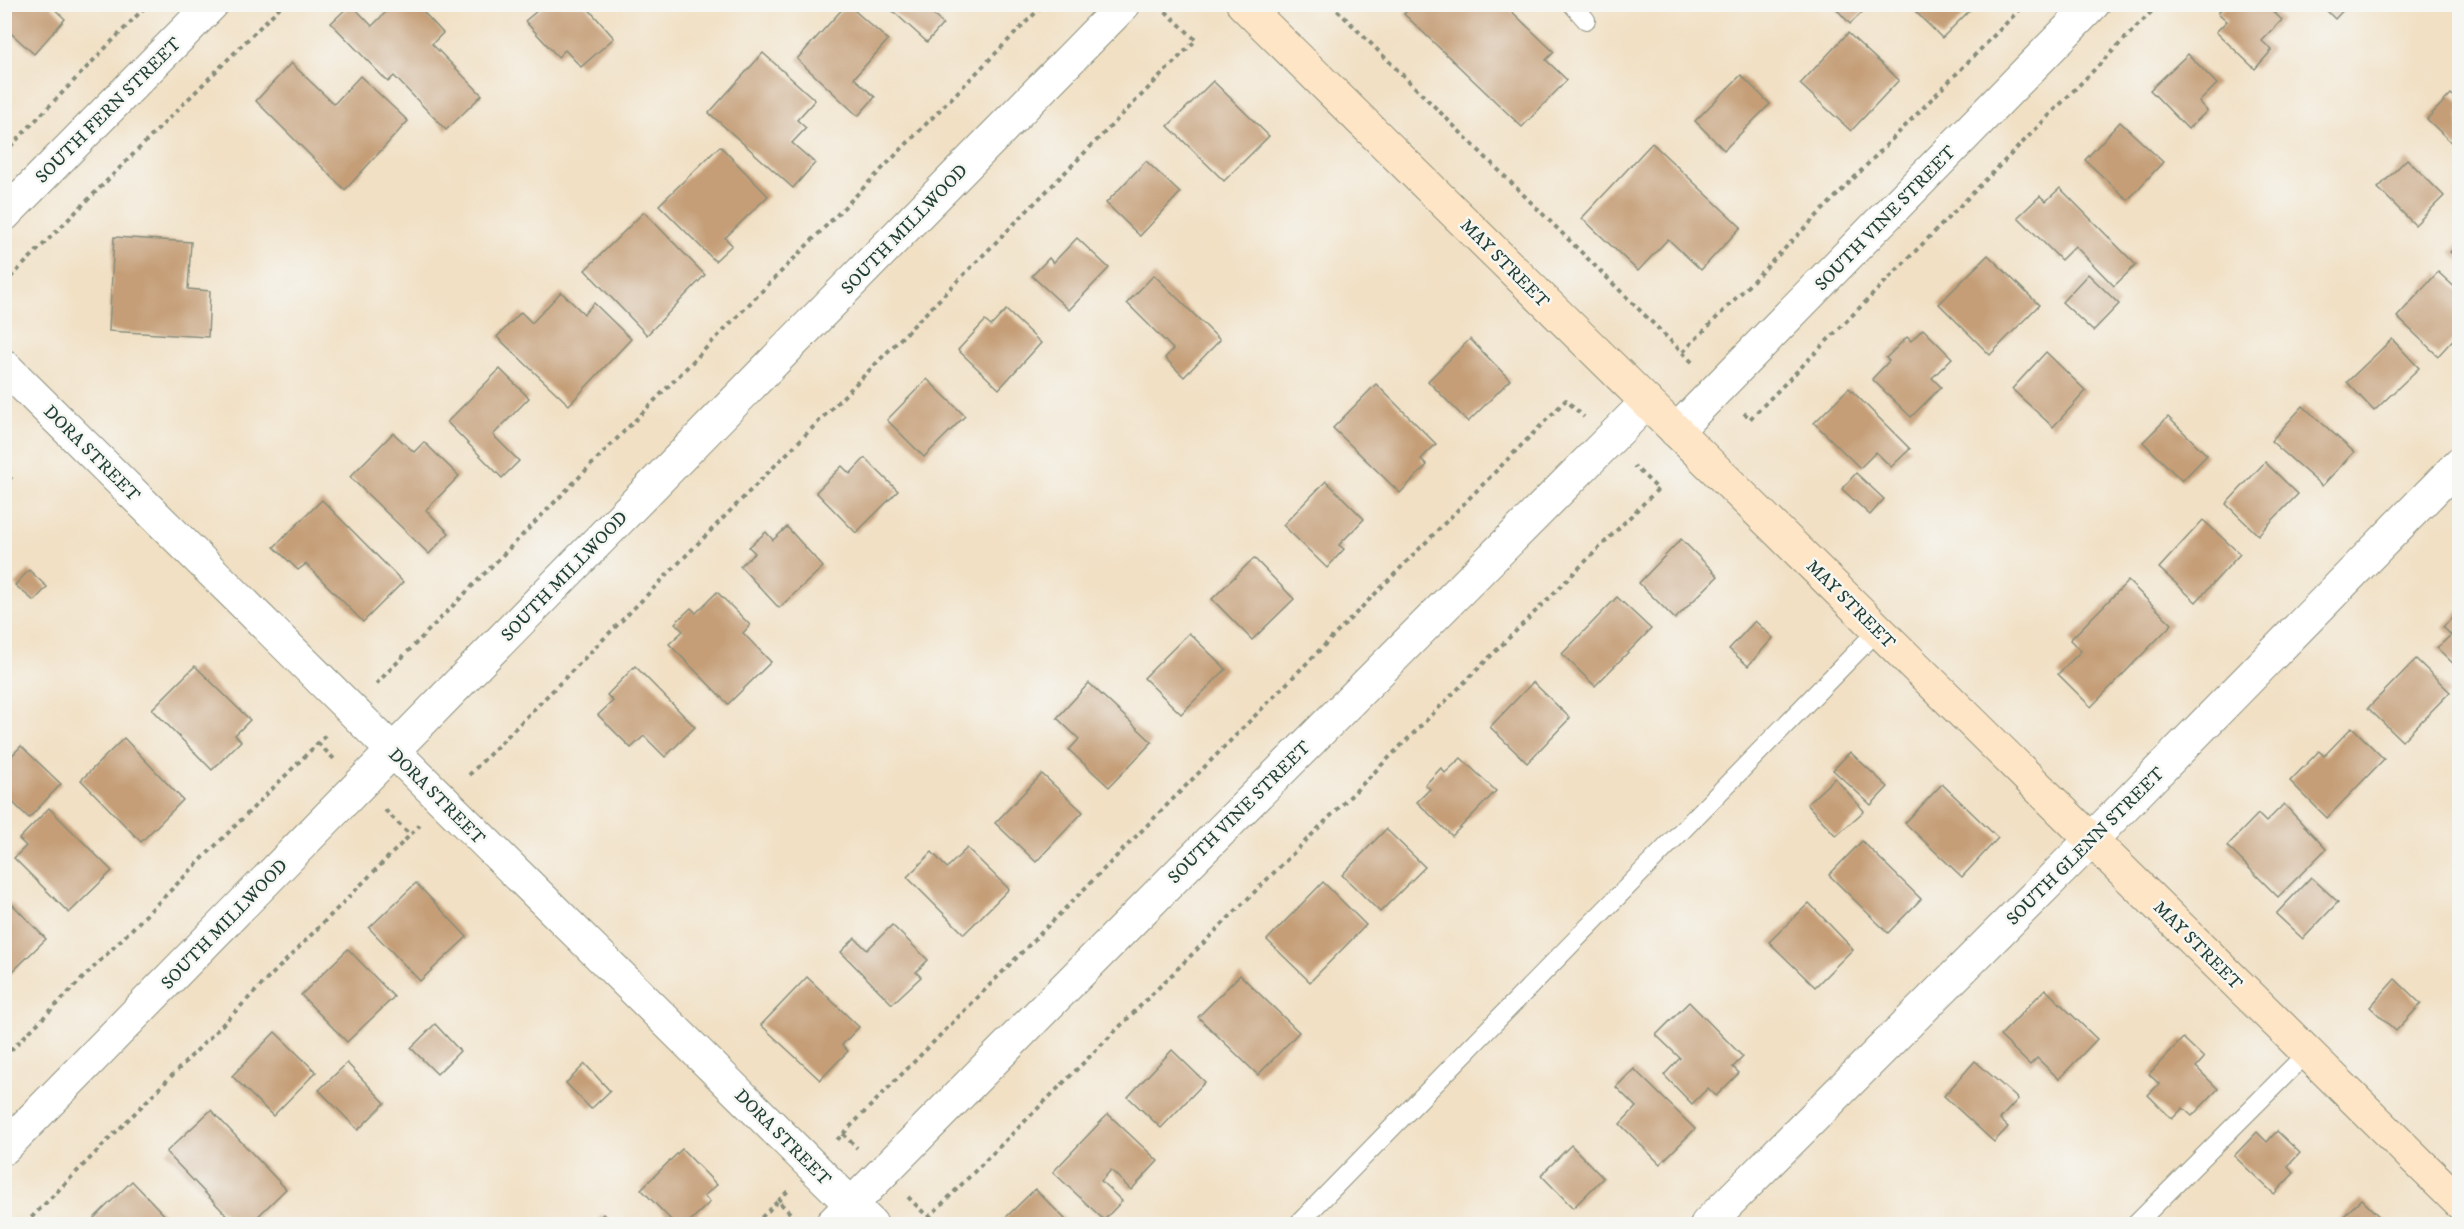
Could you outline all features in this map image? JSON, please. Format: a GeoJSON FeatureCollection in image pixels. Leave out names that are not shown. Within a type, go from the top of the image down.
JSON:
{"type":"FeatureCollection","features":[{"type":"Feature","properties":{"kind":"street","name":"SOUTH FERN STREET"},"geometry":{"type":"LineString","coordinates":[[4,215],[212,4]]}},
{"type":"Feature","properties":{"kind":"street","name":"SOUTH MILLWOOD"},"geometry":{"type":"LineString","coordinates":[[4,1148],[1124,4]]}},
{"type":"Feature","properties":{"kind":"street","name":"MAY STREET"},"geometry":{"type":"LineString","coordinates":[[1243,4],[2460,1203]]}},
{"type":"Feature","properties":{"kind":"street","name":"SOUTH VINE STREET"},"geometry":{"type":"LineString","coordinates":[[1676,431],[2093,4]]}},
{"type":"Feature","properties":{"kind":"street","name":"DORA STREET"},"geometry":{"type":"LineString","coordinates":[[4,366],[443,802],[851,1218]]}},
{"type":"Feature","properties":{"kind":"street","name":"SOUTH VINE STREET"},"geometry":{"type":"LineString","coordinates":[[851,1218],[1042,1010],[1647,402]]}},
{"type":"Feature","properties":{"kind":"street","name":"SOUTH GLENN STREET"},"geometry":{"type":"LineString","coordinates":[[1707,1224],[2091,840],[2460,463]]}},
{"type":"Feature","properties":{"kind":"lane"},"geometry":{"type":"LineString","coordinates":[[1572,4],[1587,20]]}},
{"type":"Feature","properties":{"kind":"lane"},"geometry":{"type":"LineString","coordinates":[[1298,1224],[1878,630]]}},
{"type":"Feature","properties":{"kind":"lane"},"geometry":{"type":"LineString","coordinates":[[2136,1224],[2307,1053]]}},
{"type":"Feature","properties":{"kind":"path"},"geometry":{"type":"LineString","coordinates":[[4,153],[148,4]]}},
{"type":"Feature","properties":{"kind":"path"},"geometry":{"type":"LineString","coordinates":[[4,284],[283,4]]}},
{"type":"Feature","properties":{"kind":"path"},"geometry":{"type":"LineString","coordinates":[[4,1058],[351,710],[1044,4]]}},
{"type":"Feature","properties":{"kind":"path"},"geometry":{"type":"LineString","coordinates":[[25,1224],[1196,40],[1158,4]]}},
{"type":"Feature","properties":{"kind":"path"},"geometry":{"type":"LineString","coordinates":[[1331,4],[1750,419],[2159,4]]}},
{"type":"Feature","properties":{"kind":"path"},"geometry":{"type":"LineString","coordinates":[[1683,352],[2025,4]]}},
{"type":"Feature","properties":{"kind":"path"},"geometry":{"type":"LineString","coordinates":[[754,1224],[778,1201],[802,1224]]}},
{"type":"Feature","properties":{"kind":"building"},"geometry":{"type":"Polygon","coordinates":[[[4,4],[49,4],[65,19],[34,54],[4,27],[4,4]]]}},
{"type":"Feature","properties":{"kind":"building"},"geometry":{"type":"Polygon","coordinates":[[[351,4],[372,26],[394,4],[416,4],[443,33],[432,44],[482,95],[446,130],[394,76],[388,82],[331,23],[351,4]]]}},
{"type":"Feature","properties":{"kind":"building"},"geometry":{"type":"Polygon","coordinates":[[[847,4],[888,40],[854,78],[875,97],[858,116],[797,59],[847,4]]]}},
{"type":"Feature","properties":{"kind":"building"},"geometry":{"type":"Polygon","coordinates":[[[885,4],[929,4],[926,8],[943,24],[927,42],[885,4]]]}},
{"type":"Feature","properties":{"kind":"building"},"geometry":{"type":"Polygon","coordinates":[[[1413,4],[1504,4],[1554,52],[1546,60],[1567,80],[1522,127],[1404,14],[1413,4]]]}},
{"type":"Feature","properties":{"kind":"building"},"geometry":{"type":"Polygon","coordinates":[[[1832,4],[1871,4],[1850,24],[1832,4]]]}},
{"type":"Feature","properties":{"kind":"building"},"geometry":{"type":"Polygon","coordinates":[[[1908,4],[1976,4],[1942,38],[1908,4]]]}},
{"type":"Feature","properties":{"kind":"building"},"geometry":{"type":"Polygon","coordinates":[[[2226,4],[2233,4],[2236,8],[2239,4],[2265,4],[2282,20],[2262,41],[2272,50],[2255,69],[2216,32],[2227,21],[2218,13],[2226,4]]]}},
{"type":"Feature","properties":{"kind":"building"},"geometry":{"type":"Polygon","coordinates":[[[2320,4],[2349,4],[2335,19],[2320,4]]]}},
{"type":"Feature","properties":{"kind":"building"},"geometry":{"type":"Polygon","coordinates":[[[544,5],[585,5],[614,38],[581,67],[565,50],[558,57],[525,21],[544,5]]]}},
{"type":"Feature","properties":{"kind":"building"},"geometry":{"type":"Polygon","coordinates":[[[1848,33],[1899,80],[1851,131],[1800,84],[1848,33]]]}},
{"type":"Feature","properties":{"kind":"building"},"geometry":{"type":"Polygon","coordinates":[[[763,53],[815,100],[797,120],[806,128],[792,143],[815,163],[793,188],[709,113],[763,53]]]}},
{"type":"Feature","properties":{"kind":"building"},"geometry":{"type":"Polygon","coordinates":[[[2188,54],[2217,84],[2199,102],[2207,111],[2188,129],[2150,90],[2188,54]]]}},
{"type":"Feature","properties":{"kind":"building"},"geometry":{"type":"Polygon","coordinates":[[[291,63],[334,104],[360,76],[408,121],[345,190],[256,101],[291,63]]]}},
{"type":"Feature","properties":{"kind":"building"},"geometry":{"type":"Polygon","coordinates":[[[1741,75],[1770,104],[1724,150],[1695,121],[1741,75]]]}},
{"type":"Feature","properties":{"kind":"building"},"geometry":{"type":"Polygon","coordinates":[[[1213,81],[1269,136],[1224,181],[1168,126],[1213,81]]]}},
{"type":"Feature","properties":{"kind":"building"},"geometry":{"type":"Polygon","coordinates":[[[2451,94],[2460,102],[2458,149],[2427,119],[2451,94]]]}},
{"type":"Feature","properties":{"kind":"building"},"geometry":{"type":"Polygon","coordinates":[[[2120,122],[2163,162],[2128,200],[2085,160],[2120,122]]]}},
{"type":"Feature","properties":{"kind":"building"},"geometry":{"type":"Polygon","coordinates":[[[1652,143],[1741,227],[1701,270],[1668,239],[1638,271],[1582,218],[1652,143]]]}},
{"type":"Feature","properties":{"kind":"building"},"geometry":{"type":"Polygon","coordinates":[[[720,146],[768,196],[725,238],[732,245],[715,261],[659,205],[720,146]]]}},
{"type":"Feature","properties":{"kind":"building"},"geometry":{"type":"Polygon","coordinates":[[[2407,159],[2444,196],[2415,225],[2378,188],[2407,159]]]}},
{"type":"Feature","properties":{"kind":"building"},"geometry":{"type":"Polygon","coordinates":[[[1146,161],[1180,193],[1140,236],[1106,203],[1146,161]]]}},
{"type":"Feature","properties":{"kind":"building"},"geometry":{"type":"Polygon","coordinates":[[[2060,188],[2136,265],[2114,286],[2075,246],[2061,260],[2018,217],[2040,196],[2046,201],[2060,188]]]}},
{"type":"Feature","properties":{"kind":"building"},"geometry":{"type":"Polygon","coordinates":[[[644,212],[705,275],[647,335],[585,270],[644,212]]]}},
{"type":"Feature","properties":{"kind":"building"},"geometry":{"type":"Polygon","coordinates":[[[114,237],[191,242],[188,289],[210,291],[208,337],[109,331],[114,237]]]}},
{"type":"Feature","properties":{"kind":"building"},"geometry":{"type":"Polygon","coordinates":[[[1077,238],[1109,268],[1069,310],[1032,276],[1049,258],[1053,263],[1077,238]]]}},
{"type":"Feature","properties":{"kind":"building"},"geometry":{"type":"Polygon","coordinates":[[[2460,242],[2460,261],[2450,252],[2460,242]]]}},
{"type":"Feature","properties":{"kind":"building"},"geometry":{"type":"Polygon","coordinates":[[[1988,255],[2039,305],[1990,355],[1939,304],[1988,255]]]}},
{"type":"Feature","properties":{"kind":"building"},"geometry":{"type":"Polygon","coordinates":[[[2438,272],[2460,292],[2460,332],[2438,356],[2397,317],[2438,272]]]}},
{"type":"Feature","properties":{"kind":"building"},"geometry":{"type":"Polygon","coordinates":[[[2088,274],[2119,304],[2093,331],[2062,302],[2088,274]]]}},
{"type":"Feature","properties":{"kind":"building"},"geometry":{"type":"Polygon","coordinates":[[[1154,275],[1220,340],[1184,377],[1165,358],[1173,349],[1127,303],[1154,275]]]}},
{"type":"Feature","properties":{"kind":"building"},"geometry":{"type":"Polygon","coordinates":[[[561,292],[584,314],[594,303],[631,339],[569,405],[497,337],[521,312],[532,323],[561,292]]]}},
{"type":"Feature","properties":{"kind":"building"},"geometry":{"type":"Polygon","coordinates":[[[1006,310],[1041,343],[999,389],[958,350],[985,321],[991,326],[1006,310]]]}},
{"type":"Feature","properties":{"kind":"building"},"geometry":{"type":"Polygon","coordinates":[[[1923,329],[1952,358],[1932,378],[1941,387],[1911,417],[1872,379],[1889,361],[1886,358],[1907,337],[1911,341],[1923,329]]]}},
{"type":"Feature","properties":{"kind":"building"},"geometry":{"type":"Polygon","coordinates":[[[1470,339],[1510,380],[1468,422],[1428,381],[1470,339]]]}},
{"type":"Feature","properties":{"kind":"building"},"geometry":{"type":"Polygon","coordinates":[[[2392,339],[2419,368],[2374,411],[2347,382],[2392,339]]]}},
{"type":"Feature","properties":{"kind":"building"},"geometry":{"type":"Polygon","coordinates":[[[2046,352],[2086,391],[2053,427],[2012,389],[2046,352]]]}},
{"type":"Feature","properties":{"kind":"building"},"geometry":{"type":"Polygon","coordinates":[[[500,369],[529,398],[493,435],[519,461],[502,478],[447,422],[500,369]]]}},
{"type":"Feature","properties":{"kind":"building"},"geometry":{"type":"Polygon","coordinates":[[[927,379],[965,416],[924,457],[887,420],[927,379]]]}},
{"type":"Feature","properties":{"kind":"building"},"geometry":{"type":"Polygon","coordinates":[[[1376,384],[1436,444],[1421,459],[1427,465],[1400,493],[1333,428],[1376,384]]]}},
{"type":"Feature","properties":{"kind":"building"},"geometry":{"type":"Polygon","coordinates":[[[1849,388],[1910,449],[1891,467],[1876,452],[1860,468],[1814,423],[1849,388]]]}},
{"type":"Feature","properties":{"kind":"building"},"geometry":{"type":"Polygon","coordinates":[[[2303,406],[2354,452],[2322,486],[2271,441],[2303,406]]]}},
{"type":"Feature","properties":{"kind":"building"},"geometry":{"type":"Polygon","coordinates":[[[2168,417],[2207,455],[2182,481],[2143,442],[2168,417]]]}},
{"type":"Feature","properties":{"kind":"building"},"geometry":{"type":"Polygon","coordinates":[[[393,433],[414,452],[424,442],[459,476],[426,510],[449,533],[429,554],[350,477],[393,433]]]}},
{"type":"Feature","properties":{"kind":"building"},"geometry":{"type":"Polygon","coordinates":[[[865,458],[898,491],[856,533],[816,492],[842,466],[850,474],[865,458]]]}},
{"type":"Feature","properties":{"kind":"building"},"geometry":{"type":"Polygon","coordinates":[[[2265,462],[2298,494],[2258,535],[2226,504],[2265,462]]]}},
{"type":"Feature","properties":{"kind":"building"},"geometry":{"type":"Polygon","coordinates":[[[4,472],[12,478],[4,487],[4,472]]]}},
{"type":"Feature","properties":{"kind":"building"},"geometry":{"type":"Polygon","coordinates":[[[1856,473],[1884,499],[1870,515],[1842,489],[1856,473]]]}},
{"type":"Feature","properties":{"kind":"building"},"geometry":{"type":"Polygon","coordinates":[[[1326,481],[1364,519],[1339,545],[1344,549],[1327,568],[1283,525],[1326,481]]]}},
{"type":"Feature","properties":{"kind":"building"},"geometry":{"type":"Polygon","coordinates":[[[322,500],[403,582],[363,622],[306,564],[298,570],[274,547],[322,500]]]}},
{"type":"Feature","properties":{"kind":"building"},"geometry":{"type":"Polygon","coordinates":[[[2203,520],[2240,554],[2196,602],[2159,568],[2203,520]]]}},
{"type":"Feature","properties":{"kind":"building"},"geometry":{"type":"Polygon","coordinates":[[[787,527],[823,567],[779,608],[740,566],[755,553],[749,547],[766,532],[773,540],[787,527]]]}},
{"type":"Feature","properties":{"kind":"building"},"geometry":{"type":"Polygon","coordinates":[[[1681,539],[1718,576],[1675,619],[1639,583],[1681,539]]]}},
{"type":"Feature","properties":{"kind":"building"},"geometry":{"type":"Polygon","coordinates":[[[1254,558],[1294,599],[1252,640],[1212,599],[1254,558]]]}},
{"type":"Feature","properties":{"kind":"building"},"geometry":{"type":"Polygon","coordinates":[[[29,570],[47,587],[34,601],[15,585],[29,570]]]}},
{"type":"Feature","properties":{"kind":"building"},"geometry":{"type":"Polygon","coordinates":[[[2128,581],[2172,624],[2091,707],[2058,674],[2081,651],[2070,640],[2128,581]]]}},
{"type":"Feature","properties":{"kind":"building"},"geometry":{"type":"Polygon","coordinates":[[[717,592],[750,625],[743,633],[771,662],[728,704],[669,644],[683,631],[675,623],[691,608],[696,613],[717,592]]]}},
{"type":"Feature","properties":{"kind":"building"},"geometry":{"type":"Polygon","coordinates":[[[1617,597],[1651,629],[1595,686],[1562,654],[1617,597]]]}},
{"type":"Feature","properties":{"kind":"building"},"geometry":{"type":"Polygon","coordinates":[[[2460,610],[2460,670],[2437,648],[2451,635],[2443,627],[2460,610]]]}},
{"type":"Feature","properties":{"kind":"building"},"geometry":{"type":"Polygon","coordinates":[[[1755,621],[1773,638],[1748,666],[1729,649],[1755,621]]]}},
{"type":"Feature","properties":{"kind":"building"},"geometry":{"type":"Polygon","coordinates":[[[1189,633],[1226,669],[1181,714],[1144,678],[1189,633]]]}},
{"type":"Feature","properties":{"kind":"building"},"geometry":{"type":"Polygon","coordinates":[[[2416,659],[2450,692],[2402,741],[2368,708],[2416,659]]]}},
{"type":"Feature","properties":{"kind":"building"},"geometry":{"type":"Polygon","coordinates":[[[195,666],[250,720],[235,735],[241,741],[212,770],[152,709],[195,666]]]}},
{"type":"Feature","properties":{"kind":"building"},"geometry":{"type":"Polygon","coordinates":[[[635,666],[695,727],[665,757],[644,736],[631,748],[598,715],[613,701],[607,695],[635,666]]]}},
{"type":"Feature","properties":{"kind":"building"},"geometry":{"type":"Polygon","coordinates":[[[1533,682],[1570,718],[1527,763],[1490,727],[1533,682]]]}},
{"type":"Feature","properties":{"kind":"building"},"geometry":{"type":"Polygon","coordinates":[[[1089,683],[1152,742],[1109,787],[1069,750],[1079,739],[1057,718],[1089,683]]]}},
{"type":"Feature","properties":{"kind":"building"},"geometry":{"type":"Polygon","coordinates":[[[2352,727],[2384,759],[2327,818],[2290,781],[2319,751],[2324,756],[2352,727]]]}},
{"type":"Feature","properties":{"kind":"building"},"geometry":{"type":"Polygon","coordinates":[[[124,738],[183,800],[141,842],[81,780],[124,738]]]}},
{"type":"Feature","properties":{"kind":"building"},"geometry":{"type":"Polygon","coordinates":[[[21,746],[61,784],[29,818],[4,794],[4,764],[21,746]]]}},
{"type":"Feature","properties":{"kind":"building"},"geometry":{"type":"Polygon","coordinates":[[[1850,752],[1888,787],[1871,805],[1833,770],[1850,752]]]}},
{"type":"Feature","properties":{"kind":"building"},"geometry":{"type":"Polygon","coordinates":[[[1461,758],[1496,791],[1452,836],[1417,802],[1430,789],[1425,785],[1441,768],[1445,773],[1461,758]]]}},
{"type":"Feature","properties":{"kind":"building"},"geometry":{"type":"Polygon","coordinates":[[[1042,774],[1083,812],[1036,862],[995,823],[1042,774]]]}},
{"type":"Feature","properties":{"kind":"building"},"geometry":{"type":"Polygon","coordinates":[[[1835,778],[1864,811],[1836,836],[1807,804],[1835,778]]]}},
{"type":"Feature","properties":{"kind":"building"},"geometry":{"type":"Polygon","coordinates":[[[1942,784],[1998,838],[1962,877],[1905,823],[1942,784]]]}},
{"type":"Feature","properties":{"kind":"building"},"geometry":{"type":"Polygon","coordinates":[[[2284,804],[2326,849],[2278,897],[2227,846],[2258,814],[2266,822],[2284,804]]]}},
{"type":"Feature","properties":{"kind":"building"},"geometry":{"type":"Polygon","coordinates":[[[49,808],[112,871],[69,913],[14,858],[26,846],[19,839],[49,808]]]}},
{"type":"Feature","properties":{"kind":"building"},"geometry":{"type":"Polygon","coordinates":[[[1386,829],[1425,867],[1380,912],[1342,875],[1386,829]]]}},
{"type":"Feature","properties":{"kind":"building"},"geometry":{"type":"Polygon","coordinates":[[[1862,841],[1921,899],[1888,933],[1829,875],[1862,841]]]}},
{"type":"Feature","properties":{"kind":"building"},"geometry":{"type":"Polygon","coordinates":[[[967,848],[1009,889],[964,934],[907,877],[932,852],[947,868],[967,848]]]}},
{"type":"Feature","properties":{"kind":"building"},"geometry":{"type":"Polygon","coordinates":[[[2311,877],[2338,902],[2303,939],[2276,914],[2311,877]]]}},
{"type":"Feature","properties":{"kind":"building"},"geometry":{"type":"Polygon","coordinates":[[[1323,882],[1366,925],[1310,982],[1267,940],[1323,882]]]}},
{"type":"Feature","properties":{"kind":"building"},"geometry":{"type":"Polygon","coordinates":[[[416,883],[467,937],[420,981],[369,928],[416,883]]]}},
{"type":"Feature","properties":{"kind":"building"},"geometry":{"type":"Polygon","coordinates":[[[11,903],[46,939],[4,980],[4,909],[11,903]]]}},
{"type":"Feature","properties":{"kind":"building"},"geometry":{"type":"Polygon","coordinates":[[[1809,903],[1853,949],[1815,987],[1769,942],[1809,903]]]}},
{"type":"Feature","properties":{"kind":"building"},"geometry":{"type":"Polygon","coordinates":[[[892,925],[928,960],[916,972],[921,977],[892,1004],[841,952],[855,938],[867,950],[892,925]]]}},
{"type":"Feature","properties":{"kind":"building"},"geometry":{"type":"Polygon","coordinates":[[[348,949],[394,997],[347,1042],[301,995],[348,949]]]}},
{"type":"Feature","properties":{"kind":"building"},"geometry":{"type":"Polygon","coordinates":[[[1240,975],[1299,1032],[1258,1075],[1198,1017],[1240,975]]]}},
{"type":"Feature","properties":{"kind":"building"},"geometry":{"type":"Polygon","coordinates":[[[807,977],[859,1027],[842,1045],[848,1051],[820,1080],[761,1025],[807,977]]]}},
{"type":"Feature","properties":{"kind":"building"},"geometry":{"type":"Polygon","coordinates":[[[2395,979],[2421,1004],[2396,1031],[2370,1007],[2395,979]]]}},
{"type":"Feature","properties":{"kind":"building"},"geometry":{"type":"Polygon","coordinates":[[[2045,989],[2097,1039],[2059,1079],[2037,1058],[2030,1065],[2000,1036],[2045,989]]]}},
{"type":"Feature","properties":{"kind":"building"},"geometry":{"type":"Polygon","coordinates":[[[1689,1002],[1743,1057],[1733,1067],[1739,1073],[1716,1096],[1708,1088],[1692,1104],[1664,1075],[1680,1058],[1656,1035],[1689,1002]]]}},
{"type":"Feature","properties":{"kind":"building"},"geometry":{"type":"Polygon","coordinates":[[[435,1024],[460,1051],[437,1074],[411,1048],[435,1024]]]}},
{"type":"Feature","properties":{"kind":"building"},"geometry":{"type":"Polygon","coordinates":[[[275,1032],[316,1072],[273,1116],[232,1076],[275,1032]]]}},
{"type":"Feature","properties":{"kind":"building"},"geometry":{"type":"Polygon","coordinates":[[[2183,1038],[2204,1058],[2196,1067],[2218,1089],[2192,1116],[2183,1108],[2172,1119],[2148,1095],[2159,1084],[2149,1074],[2183,1038]]]}},
{"type":"Feature","properties":{"kind":"building"},"geometry":{"type":"Polygon","coordinates":[[[1172,1050],[1205,1082],[1161,1128],[1128,1097],[1172,1050]]]}},
{"type":"Feature","properties":{"kind":"building"},"geometry":{"type":"Polygon","coordinates":[[[1975,1061],[2018,1099],[2000,1119],[2008,1127],[1994,1142],[1944,1096],[1975,1061]]]}},
{"type":"Feature","properties":{"kind":"building"},"geometry":{"type":"Polygon","coordinates":[[[347,1063],[385,1103],[358,1130],[319,1090],[347,1063]]]}},
{"type":"Feature","properties":{"kind":"building"},"geometry":{"type":"Polygon","coordinates":[[[585,1064],[610,1091],[591,1109],[566,1083],[585,1064]]]}},
{"type":"Feature","properties":{"kind":"building"},"geometry":{"type":"Polygon","coordinates":[[[1634,1069],[1695,1129],[1660,1164],[1620,1124],[1636,1107],[1616,1087],[1634,1069]]]}},
{"type":"Feature","properties":{"kind":"building"},"geometry":{"type":"Polygon","coordinates":[[[211,1110],[286,1189],[250,1224],[235,1224],[166,1152],[211,1110]]]}},
{"type":"Feature","properties":{"kind":"building"},"geometry":{"type":"Polygon","coordinates":[[[1108,1114],[1158,1161],[1131,1190],[1111,1170],[1101,1181],[1122,1201],[1104,1220],[1053,1172],[1108,1114]]]}},
{"type":"Feature","properties":{"kind":"building"},"geometry":{"type":"Polygon","coordinates":[[[2277,1131],[2300,1153],[2288,1166],[2294,1173],[2274,1194],[2234,1156],[2257,1132],[2267,1142],[2277,1131]]]}},
{"type":"Feature","properties":{"kind":"building"},"geometry":{"type":"Polygon","coordinates":[[[1571,1145],[1603,1178],[1573,1208],[1541,1175],[1571,1145]]]}},
{"type":"Feature","properties":{"kind":"building"},"geometry":{"type":"Polygon","coordinates":[[[682,1149],[717,1185],[704,1196],[710,1202],[687,1224],[675,1224],[641,1189],[682,1149]]]}},
{"type":"Feature","properties":{"kind":"building"},"geometry":{"type":"Polygon","coordinates":[[[132,1181],[170,1221],[166,1224],[94,1224],[91,1221],[132,1181]]]}},
{"type":"Feature","properties":{"kind":"building"},"geometry":{"type":"Polygon","coordinates":[[[1035,1189],[1065,1219],[1060,1224],[999,1224],[1035,1189]]]}},
{"type":"Feature","properties":{"kind":"building"},"geometry":{"type":"Polygon","coordinates":[[[2361,1199],[2387,1224],[2336,1224],[2361,1199]]]}},
{"type":"Feature","properties":{"kind":"building"},"geometry":{"type":"Polygon","coordinates":[[[603,1214],[614,1224],[593,1224],[603,1214]]]}}]}
